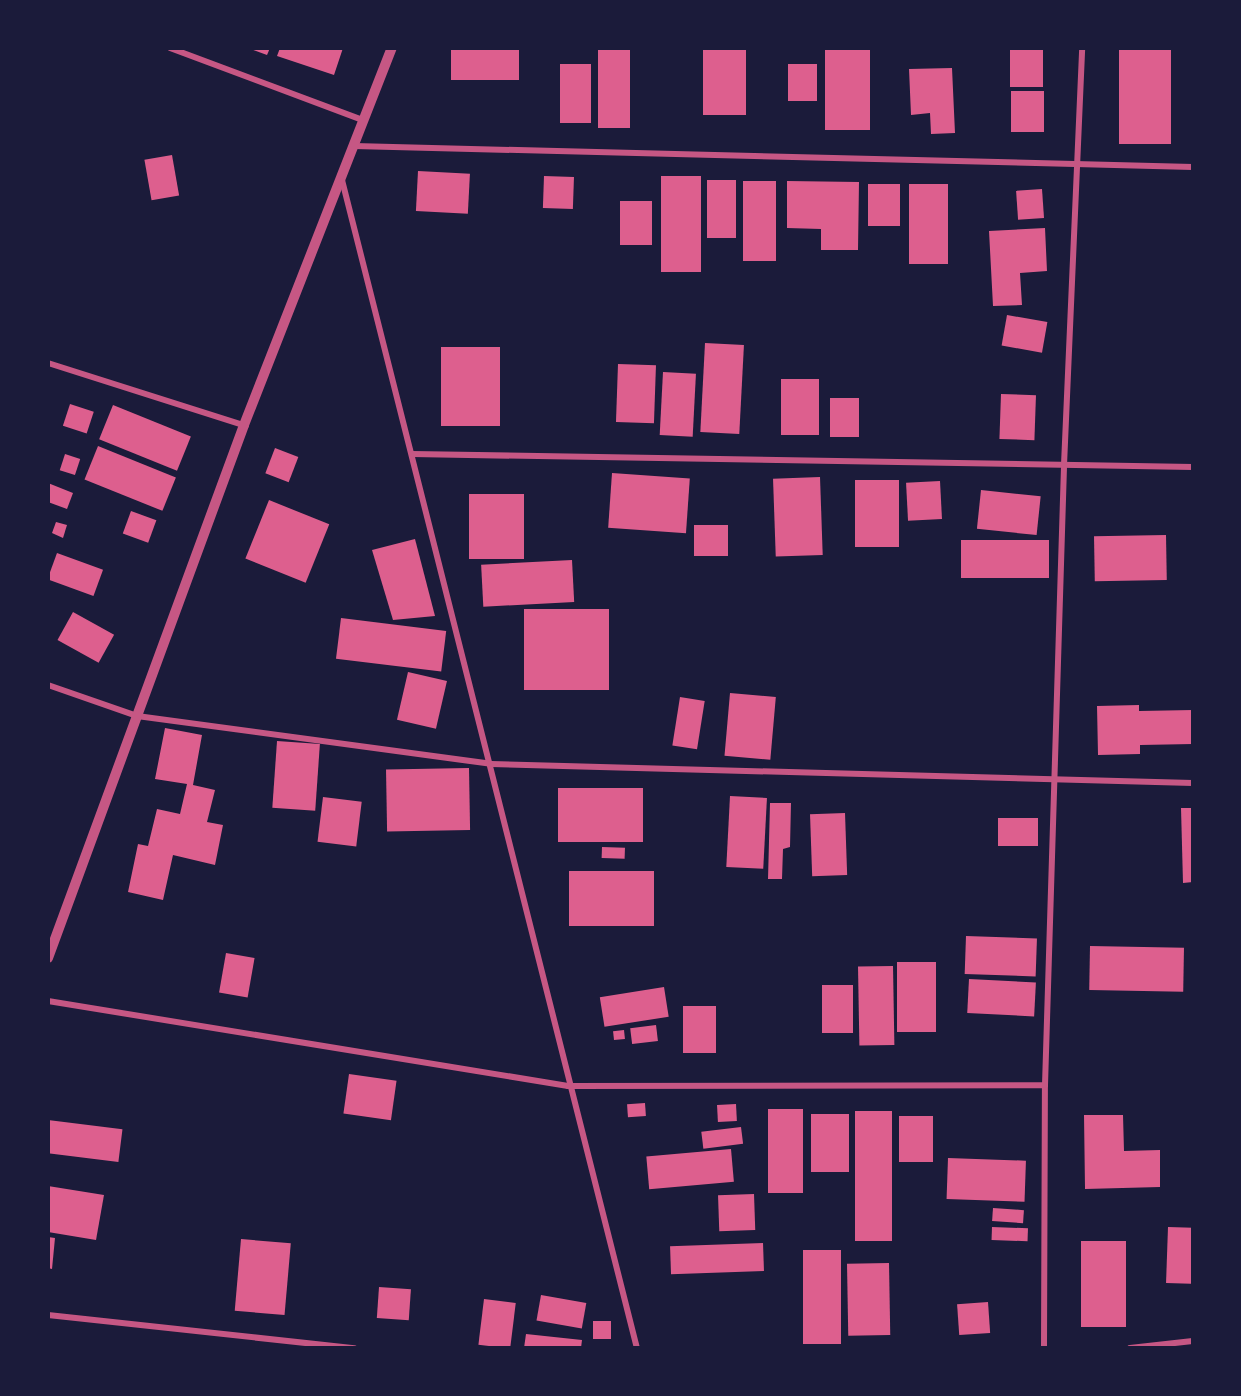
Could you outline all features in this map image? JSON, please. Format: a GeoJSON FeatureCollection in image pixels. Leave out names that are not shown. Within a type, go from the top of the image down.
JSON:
{"type":"FeatureCollection","features":[{"type":"Feature","properties":{"kind":"street"},"geometry":{"type":"LineString","coordinates":[[170,48],[363,120]]}},
{"type":"Feature","properties":{"kind":"street"},"geometry":{"type":"LineString","coordinates":[[48,958],[244,425],[392,48]]}},
{"type":"Feature","properties":{"kind":"street"},"geometry":{"type":"LineString","coordinates":[[1044,1348],[1046,1085],[1064,465],[1080,164],[1082,48]]}},
{"type":"Feature","properties":{"kind":"street"},"geometry":{"type":"LineString","coordinates":[[354,146],[1193,167]]}},
{"type":"Feature","properties":{"kind":"street"},"geometry":{"type":"LineString","coordinates":[[341,178],[491,764],[568,1086],[637,1348]]}},
{"type":"Feature","properties":{"kind":"street"},"geometry":{"type":"LineString","coordinates":[[48,363],[244,425]]}},
{"type":"Feature","properties":{"kind":"street"},"geometry":{"type":"LineString","coordinates":[[412,454],[1193,466]]}},
{"type":"Feature","properties":{"kind":"street"},"geometry":{"type":"LineString","coordinates":[[48,685],[137,716],[491,764],[1193,783]]}},
{"type":"Feature","properties":{"kind":"street"},"geometry":{"type":"LineString","coordinates":[[48,1001],[568,1086],[1046,1085]]}},
{"type":"Feature","properties":{"kind":"street"},"geometry":{"type":"LineString","coordinates":[[48,1315],[354,1348]]}},
{"type":"Feature","properties":{"kind":"street"},"geometry":{"type":"LineString","coordinates":[[1130,1348],[1193,1341]]}},
{"type":"Feature","properties":{"kind":"building"},"geometry":{"type":"Polygon","coordinates":[[[248,48],[270,48],[267,55],[248,48]]]}},
{"type":"Feature","properties":{"kind":"building"},"geometry":{"type":"Polygon","coordinates":[[[280,48],[343,48],[334,75],[277,56],[280,48]]]}},
{"type":"Feature","properties":{"kind":"building"},"geometry":{"type":"Polygon","coordinates":[[[451,48],[519,48],[519,80],[451,80],[451,48]]]}},
{"type":"Feature","properties":{"kind":"building"},"geometry":{"type":"Polygon","coordinates":[[[598,48],[630,48],[630,128],[598,128],[598,48]]]}},
{"type":"Feature","properties":{"kind":"building"},"geometry":{"type":"Polygon","coordinates":[[[825,48],[870,48],[870,130],[825,130],[825,48]]]}},
{"type":"Feature","properties":{"kind":"building"},"geometry":{"type":"Polygon","coordinates":[[[1010,48],[1043,48],[1043,87],[1010,87],[1010,48]]]}},
{"type":"Feature","properties":{"kind":"building"},"geometry":{"type":"Polygon","coordinates":[[[1119,48],[1171,48],[1171,144],[1119,144],[1119,48]]]}},
{"type":"Feature","properties":{"kind":"building"},"geometry":{"type":"Polygon","coordinates":[[[703,49],[746,49],[746,115],[703,115],[703,49]]]}},
{"type":"Feature","properties":{"kind":"building"},"geometry":{"type":"Polygon","coordinates":[[[560,64],[591,64],[591,123],[560,123],[560,64]]]}},
{"type":"Feature","properties":{"kind":"building"},"geometry":{"type":"Polygon","coordinates":[[[788,64],[817,64],[817,101],[788,101],[788,64]]]}},
{"type":"Feature","properties":{"kind":"building"},"geometry":{"type":"Polygon","coordinates":[[[952,68],[955,133],[931,134],[930,113],[911,115],[909,69],[952,68]]]}},
{"type":"Feature","properties":{"kind":"building"},"geometry":{"type":"Polygon","coordinates":[[[1011,91],[1044,91],[1044,132],[1011,132],[1011,91]]]}},
{"type":"Feature","properties":{"kind":"building"},"geometry":{"type":"Polygon","coordinates":[[[172,155],[179,195],[152,200],[144,160],[172,155]]]}},
{"type":"Feature","properties":{"kind":"building"},"geometry":{"type":"Polygon","coordinates":[[[418,171],[470,174],[468,214],[416,211],[418,171]]]}},
{"type":"Feature","properties":{"kind":"building"},"geometry":{"type":"Polygon","coordinates":[[[544,176],[574,177],[573,209],[543,208],[544,176]]]}},
{"type":"Feature","properties":{"kind":"building"},"geometry":{"type":"Polygon","coordinates":[[[661,176],[701,176],[701,272],[661,272],[661,176]]]}},
{"type":"Feature","properties":{"kind":"building"},"geometry":{"type":"Polygon","coordinates":[[[707,180],[736,180],[736,238],[707,238],[707,180]]]}},
{"type":"Feature","properties":{"kind":"building"},"geometry":{"type":"Polygon","coordinates":[[[743,181],[776,181],[776,261],[743,261],[743,181]]]}},
{"type":"Feature","properties":{"kind":"building"},"geometry":{"type":"Polygon","coordinates":[[[787,181],[859,182],[858,250],[821,250],[821,229],[787,228],[787,181]]]}},
{"type":"Feature","properties":{"kind":"building"},"geometry":{"type":"Polygon","coordinates":[[[868,184],[900,184],[900,226],[868,226],[868,184]]]}},
{"type":"Feature","properties":{"kind":"building"},"geometry":{"type":"Polygon","coordinates":[[[909,184],[948,184],[948,264],[909,264],[909,184]]]}},
{"type":"Feature","properties":{"kind":"building"},"geometry":{"type":"Polygon","coordinates":[[[1042,189],[1044,218],[1018,220],[1016,191],[1042,189]]]}},
{"type":"Feature","properties":{"kind":"building"},"geometry":{"type":"Polygon","coordinates":[[[620,201],[652,201],[652,245],[620,245],[620,201]]]}},
{"type":"Feature","properties":{"kind":"building"},"geometry":{"type":"Polygon","coordinates":[[[1045,228],[1047,271],[1020,273],[1022,305],[993,306],[989,231],[1045,228]]]}},
{"type":"Feature","properties":{"kind":"building"},"geometry":{"type":"Polygon","coordinates":[[[1007,315],[1047,322],[1042,353],[1002,346],[1007,315]]]}},
{"type":"Feature","properties":{"kind":"building"},"geometry":{"type":"Polygon","coordinates":[[[705,343],[744,345],[739,434],[700,432],[705,343]]]}},
{"type":"Feature","properties":{"kind":"building"},"geometry":{"type":"Polygon","coordinates":[[[441,347],[500,347],[500,426],[441,426],[441,347]]]}},
{"type":"Feature","properties":{"kind":"building"},"geometry":{"type":"Polygon","coordinates":[[[618,364],[656,365],[654,423],[616,422],[618,364]]]}},
{"type":"Feature","properties":{"kind":"building"},"geometry":{"type":"Polygon","coordinates":[[[663,372],[696,374],[693,437],[660,435],[663,372]]]}},
{"type":"Feature","properties":{"kind":"building"},"geometry":{"type":"Polygon","coordinates":[[[781,379],[819,379],[819,435],[781,435],[781,379]]]}},
{"type":"Feature","properties":{"kind":"building"},"geometry":{"type":"Polygon","coordinates":[[[1001,394],[1036,395],[1034,440],[999,439],[1001,394]]]}},
{"type":"Feature","properties":{"kind":"building"},"geometry":{"type":"Polygon","coordinates":[[[830,398],[859,398],[859,437],[830,437],[830,398]]]}},
{"type":"Feature","properties":{"kind":"building"},"geometry":{"type":"Polygon","coordinates":[[[70,404],[94,412],[87,434],[63,426],[70,404]]]}},
{"type":"Feature","properties":{"kind":"building"},"geometry":{"type":"Polygon","coordinates":[[[113,405],[191,436],[177,471],[99,439],[113,405]]]}},
{"type":"Feature","properties":{"kind":"building"},"geometry":{"type":"Polygon","coordinates":[[[98,446],[176,477],[162,511],[85,479],[98,446]]]}},
{"type":"Feature","properties":{"kind":"building"},"geometry":{"type":"Polygon","coordinates":[[[275,448],[298,457],[289,482],[265,473],[275,448]]]}},
{"type":"Feature","properties":{"kind":"building"},"geometry":{"type":"Polygon","coordinates":[[[65,454],[80,459],[75,475],[60,470],[65,454]]]}},
{"type":"Feature","properties":{"kind":"building"},"geometry":{"type":"Polygon","coordinates":[[[612,473],[690,478],[686,533],[608,528],[612,473]]]}},
{"type":"Feature","properties":{"kind":"building"},"geometry":{"type":"Polygon","coordinates":[[[820,477],[823,555],[776,557],[773,479],[820,477]]]}},
{"type":"Feature","properties":{"kind":"building"},"geometry":{"type":"Polygon","coordinates":[[[855,480],[899,480],[899,547],[855,547],[855,480]]]}},
{"type":"Feature","properties":{"kind":"building"},"geometry":{"type":"Polygon","coordinates":[[[940,481],[942,519],[908,521],[906,483],[940,481]]]}},
{"type":"Feature","properties":{"kind":"building"},"geometry":{"type":"Polygon","coordinates":[[[48,483],[73,493],[67,509],[48,502],[48,483]]]}},
{"type":"Feature","properties":{"kind":"building"},"geometry":{"type":"Polygon","coordinates":[[[981,490],[1041,496],[1037,535],[977,529],[981,490]]]}},
{"type":"Feature","properties":{"kind":"building"},"geometry":{"type":"Polygon","coordinates":[[[469,494],[524,494],[524,559],[469,559],[469,494]]]}},
{"type":"Feature","properties":{"kind":"building"},"geometry":{"type":"Polygon","coordinates":[[[269,500],[329,524],[306,583],[245,558],[269,500]]]}},
{"type":"Feature","properties":{"kind":"building"},"geometry":{"type":"Polygon","coordinates":[[[131,511],[156,520],[148,543],[123,534],[131,511]]]}},
{"type":"Feature","properties":{"kind":"building"},"geometry":{"type":"Polygon","coordinates":[[[56,522],[67,525],[63,538],[52,533],[56,522]]]}},
{"type":"Feature","properties":{"kind":"building"},"geometry":{"type":"Polygon","coordinates":[[[694,525],[728,525],[728,556],[694,556],[694,525]]]}},
{"type":"Feature","properties":{"kind":"building"},"geometry":{"type":"Polygon","coordinates":[[[1166,535],[1167,580],[1095,581],[1094,536],[1166,535]]]}},
{"type":"Feature","properties":{"kind":"building"},"geometry":{"type":"Polygon","coordinates":[[[415,539],[435,616],[393,620],[372,550],[415,539]]]}},
{"type":"Feature","properties":{"kind":"building"},"geometry":{"type":"Polygon","coordinates":[[[961,540],[1049,540],[1049,578],[961,578],[961,540]]]}},
{"type":"Feature","properties":{"kind":"building"},"geometry":{"type":"Polygon","coordinates":[[[57,553],[103,570],[93,596],[48,580],[57,553]]]}},
{"type":"Feature","properties":{"kind":"building"},"geometry":{"type":"Polygon","coordinates":[[[572,560],[574,602],[483,607],[481,565],[572,560]]]}},
{"type":"Feature","properties":{"kind":"building"},"geometry":{"type":"Polygon","coordinates":[[[524,609],[609,609],[609,690],[524,690],[524,609]]]}},
{"type":"Feature","properties":{"kind":"building"},"geometry":{"type":"Polygon","coordinates":[[[73,612],[114,635],[99,663],[57,640],[73,612]]]}},
{"type":"Feature","properties":{"kind":"building"},"geometry":{"type":"Polygon","coordinates":[[[341,618],[446,631],[441,672],[336,659],[341,618]]]}},
{"type":"Feature","properties":{"kind":"building"},"geometry":{"type":"Polygon","coordinates":[[[408,672],[447,681],[436,729],[397,720],[408,672]]]}},
{"type":"Feature","properties":{"kind":"building"},"geometry":{"type":"Polygon","coordinates":[[[730,693],[776,697],[770,760],[725,756],[730,693]]]}},
{"type":"Feature","properties":{"kind":"building"},"geometry":{"type":"Polygon","coordinates":[[[680,697],[705,701],[697,749],[672,745],[680,697]]]}},
{"type":"Feature","properties":{"kind":"building"},"geometry":{"type":"Polygon","coordinates":[[[1139,705],[1139,711],[1193,710],[1193,744],[1140,745],[1140,754],[1098,755],[1097,706],[1139,705]]]}},
{"type":"Feature","properties":{"kind":"building"},"geometry":{"type":"Polygon","coordinates":[[[165,728],[202,735],[193,785],[215,790],[207,822],[223,825],[215,865],[173,855],[163,900],[128,892],[138,844],[148,846],[157,809],[180,814],[187,784],[155,779],[165,728]]]}},
{"type":"Feature","properties":{"kind":"building"},"geometry":{"type":"Polygon","coordinates":[[[277,741],[320,744],[315,811],[272,808],[277,741]]]}},
{"type":"Feature","properties":{"kind":"building"},"geometry":{"type":"Polygon","coordinates":[[[469,768],[470,830],[387,831],[386,769],[469,768]]]}},
{"type":"Feature","properties":{"kind":"building"},"geometry":{"type":"Polygon","coordinates":[[[558,788],[643,788],[643,842],[558,842],[558,788]]]}},
{"type":"Feature","properties":{"kind":"building"},"geometry":{"type":"Polygon","coordinates":[[[730,796],[767,798],[763,869],[726,867],[730,796]]]}},
{"type":"Feature","properties":{"kind":"building"},"geometry":{"type":"Polygon","coordinates":[[[323,797],[362,802],[356,846],[318,842],[323,797]]]}},
{"type":"Feature","properties":{"kind":"building"},"geometry":{"type":"Polygon","coordinates":[[[770,803],[791,803],[790,847],[783,849],[782,879],[768,879],[770,803]]]}},
{"type":"Feature","properties":{"kind":"building"},"geometry":{"type":"Polygon","coordinates":[[[1181,808],[1193,808],[1193,882],[1183,883],[1181,808]]]}},
{"type":"Feature","properties":{"kind":"building"},"geometry":{"type":"Polygon","coordinates":[[[845,813],[847,875],[812,876],[810,814],[845,813]]]}},
{"type":"Feature","properties":{"kind":"building"},"geometry":{"type":"Polygon","coordinates":[[[998,818],[1038,818],[1038,846],[998,846],[998,818]]]}},
{"type":"Feature","properties":{"kind":"building"},"geometry":{"type":"Polygon","coordinates":[[[602,847],[625,848],[625,859],[602,858],[602,847]]]}},
{"type":"Feature","properties":{"kind":"building"},"geometry":{"type":"Polygon","coordinates":[[[569,871],[654,871],[654,926],[569,926],[569,871]]]}},
{"type":"Feature","properties":{"kind":"building"},"geometry":{"type":"Polygon","coordinates":[[[966,936],[1037,938],[1036,976],[965,974],[966,936]]]}},
{"type":"Feature","properties":{"kind":"building"},"geometry":{"type":"Polygon","coordinates":[[[1090,946],[1184,948],[1183,992],[1089,990],[1090,946]]]}},
{"type":"Feature","properties":{"kind":"building"},"geometry":{"type":"Polygon","coordinates":[[[226,953],[255,958],[248,997],[219,992],[226,953]]]}},
{"type":"Feature","properties":{"kind":"building"},"geometry":{"type":"Polygon","coordinates":[[[897,962],[936,962],[936,1032],[897,1032],[897,962]]]}},
{"type":"Feature","properties":{"kind":"building"},"geometry":{"type":"Polygon","coordinates":[[[893,966],[894,1045],[859,1046],[858,967],[893,966]]]}},
{"type":"Feature","properties":{"kind":"building"},"geometry":{"type":"Polygon","coordinates":[[[969,979],[1036,983],[1034,1016],[967,1013],[969,979]]]}},
{"type":"Feature","properties":{"kind":"building"},"geometry":{"type":"Polygon","coordinates":[[[822,985],[853,985],[853,1033],[822,1033],[822,985]]]}},
{"type":"Feature","properties":{"kind":"building"},"geometry":{"type":"Polygon","coordinates":[[[664,987],[669,1017],[604,1027],[600,997],[664,987]]]}},
{"type":"Feature","properties":{"kind":"building"},"geometry":{"type":"Polygon","coordinates":[[[683,1006],[716,1006],[716,1053],[683,1053],[683,1006]]]}},
{"type":"Feature","properties":{"kind":"building"},"geometry":{"type":"Polygon","coordinates":[[[656,1025],[658,1041],[632,1044],[630,1028],[656,1025]]]}},
{"type":"Feature","properties":{"kind":"building"},"geometry":{"type":"Polygon","coordinates":[[[624,1030],[625,1039],[614,1040],[613,1031],[624,1030]]]}},
{"type":"Feature","properties":{"kind":"building"},"geometry":{"type":"Polygon","coordinates":[[[349,1074],[397,1081],[391,1120],[343,1114],[349,1074]]]}},
{"type":"Feature","properties":{"kind":"building"},"geometry":{"type":"Polygon","coordinates":[[[645,1103],[646,1116],[628,1117],[627,1104],[645,1103]]]}},
{"type":"Feature","properties":{"kind":"building"},"geometry":{"type":"Polygon","coordinates":[[[736,1104],[737,1121],[718,1122],[717,1105],[736,1104]]]}},
{"type":"Feature","properties":{"kind":"building"},"geometry":{"type":"Polygon","coordinates":[[[768,1109],[803,1109],[803,1193],[768,1193],[768,1109]]]}},
{"type":"Feature","properties":{"kind":"building"},"geometry":{"type":"Polygon","coordinates":[[[855,1111],[892,1111],[892,1241],[855,1241],[855,1111]]]}},
{"type":"Feature","properties":{"kind":"building"},"geometry":{"type":"Polygon","coordinates":[[[811,1114],[849,1114],[849,1172],[811,1172],[811,1114]]]}},
{"type":"Feature","properties":{"kind":"building"},"geometry":{"type":"Polygon","coordinates":[[[1084,1115],[1123,1115],[1124,1151],[1160,1150],[1160,1187],[1085,1189],[1084,1115]]]}},
{"type":"Feature","properties":{"kind":"building"},"geometry":{"type":"Polygon","coordinates":[[[899,1116],[933,1116],[933,1162],[899,1162],[899,1116]]]}},
{"type":"Feature","properties":{"kind":"building"},"geometry":{"type":"Polygon","coordinates":[[[48,1120],[122,1129],[118,1162],[48,1153],[48,1120]]]}},
{"type":"Feature","properties":{"kind":"building"},"geometry":{"type":"Polygon","coordinates":[[[741,1127],[743,1144],[703,1149],[701,1132],[741,1127]]]}},
{"type":"Feature","properties":{"kind":"building"},"geometry":{"type":"Polygon","coordinates":[[[731,1149],[734,1182],[649,1189],[646,1156],[731,1149]]]}},
{"type":"Feature","properties":{"kind":"building"},"geometry":{"type":"Polygon","coordinates":[[[948,1158],[1026,1161],[1025,1202],[947,1199],[948,1158]]]}},
{"type":"Feature","properties":{"kind":"building"},"geometry":{"type":"Polygon","coordinates":[[[48,1186],[104,1195],[96,1240],[48,1232],[48,1186]]]}},
{"type":"Feature","properties":{"kind":"building"},"geometry":{"type":"Polygon","coordinates":[[[754,1194],[755,1230],[719,1231],[718,1195],[754,1194]]]}},
{"type":"Feature","properties":{"kind":"building"},"geometry":{"type":"Polygon","coordinates":[[[993,1208],[1024,1210],[1023,1223],[992,1221],[993,1208]]]}},
{"type":"Feature","properties":{"kind":"building"},"geometry":{"type":"Polygon","coordinates":[[[992,1227],[1028,1228],[1028,1241],[992,1240],[992,1227]]]}},
{"type":"Feature","properties":{"kind":"building"},"geometry":{"type":"Polygon","coordinates":[[[1168,1227],[1193,1228],[1191,1284],[1166,1283],[1168,1227]]]}},
{"type":"Feature","properties":{"kind":"building"},"geometry":{"type":"Polygon","coordinates":[[[48,1237],[55,1238],[52,1269],[48,1268],[48,1237]]]}},
{"type":"Feature","properties":{"kind":"building"},"geometry":{"type":"Polygon","coordinates":[[[241,1239],[291,1243],[285,1315],[235,1311],[241,1239]]]}},
{"type":"Feature","properties":{"kind":"building"},"geometry":{"type":"Polygon","coordinates":[[[1081,1241],[1126,1241],[1126,1327],[1081,1327],[1081,1241]]]}},
{"type":"Feature","properties":{"kind":"building"},"geometry":{"type":"Polygon","coordinates":[[[763,1243],[764,1271],[671,1274],[670,1246],[763,1243]]]}},
{"type":"Feature","properties":{"kind":"building"},"geometry":{"type":"Polygon","coordinates":[[[803,1250],[841,1250],[841,1344],[803,1344],[803,1250]]]}},
{"type":"Feature","properties":{"kind":"building"},"geometry":{"type":"Polygon","coordinates":[[[889,1263],[890,1335],[848,1336],[847,1264],[889,1263]]]}},
{"type":"Feature","properties":{"kind":"building"},"geometry":{"type":"Polygon","coordinates":[[[379,1287],[411,1289],[409,1320],[377,1318],[379,1287]]]}},
{"type":"Feature","properties":{"kind":"building"},"geometry":{"type":"Polygon","coordinates":[[[541,1295],[586,1303],[582,1329],[536,1321],[541,1295]]]}},
{"type":"Feature","properties":{"kind":"building"},"geometry":{"type":"Polygon","coordinates":[[[484,1299],[516,1303],[510,1348],[478,1345],[484,1299]]]}},
{"type":"Feature","properties":{"kind":"building"},"geometry":{"type":"Polygon","coordinates":[[[988,1302],[990,1333],[959,1335],[957,1304],[988,1302]]]}},
{"type":"Feature","properties":{"kind":"building"},"geometry":{"type":"Polygon","coordinates":[[[593,1321],[611,1321],[611,1339],[593,1339],[593,1321]]]}},
{"type":"Feature","properties":{"kind":"building"},"geometry":{"type":"Polygon","coordinates":[[[526,1334],[582,1340],[581,1348],[524,1348],[526,1334]]]}}]}
